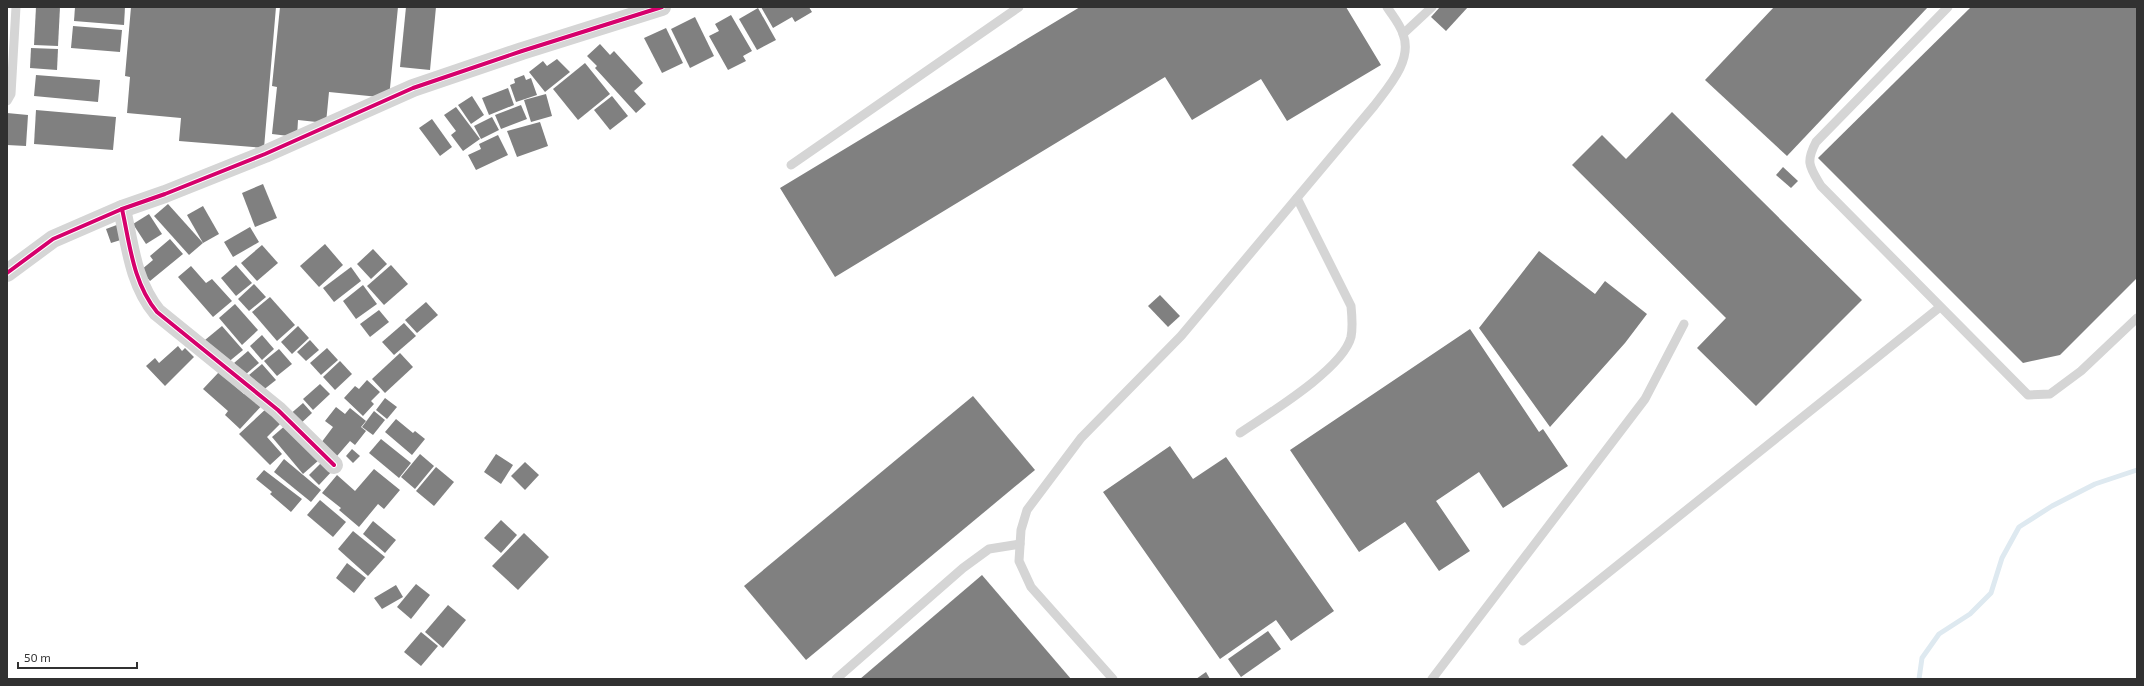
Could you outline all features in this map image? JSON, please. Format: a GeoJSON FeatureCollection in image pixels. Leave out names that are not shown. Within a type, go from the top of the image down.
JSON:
{"type":"FeatureCollection","features":[{"type":"Feature","properties":{"kind":"street"},"geometry":{"type":"LineString","coordinates":[[7,273],[53,239],[122,209],[165,194],[266,154],[413,88],[522,51],[662,7]]}},
{"type":"Feature","properties":{"kind":"street"},"geometry":{"type":"LineString","coordinates":[[122,209],[134,268],[142,291],[157,312],[273,405],[334,465]]}},
{"type":"Feature","properties":{"kind":"lane"},"geometry":{"type":"LineString","coordinates":[[7,101],[11,94],[16,7]]}},
{"type":"Feature","properties":{"kind":"lane"},"geometry":{"type":"LineString","coordinates":[[791,165],[1019,7]]}},
{"type":"Feature","properties":{"kind":"lane"},"geometry":{"type":"LineString","coordinates":[[1112,679],[1031,587],[1019,561],[1021,530],[1026,510],[1081,438],[1181,336],[1374,106],[1399,71],[1405,53],[1403,34],[1387,7]]}},
{"type":"Feature","properties":{"kind":"lane"},"geometry":{"type":"LineString","coordinates":[[1403,34],[1432,7]]}},
{"type":"Feature","properties":{"kind":"lane"},"geometry":{"type":"LineString","coordinates":[[1948,7],[1816,142],[1810,154],[1809,166],[1821,186],[2028,395],[2050,394],[2081,371],[2137,318]]}},
{"type":"Feature","properties":{"kind":"lane"},"geometry":{"type":"LineString","coordinates":[[1240,433],[1289,399],[1324,372],[1344,352],[1351,337],[1352,322],[1350,306],[1297,198]]}},
{"type":"Feature","properties":{"kind":"lane"},"geometry":{"type":"LineString","coordinates":[[1523,641],[1940,307]]}},
{"type":"Feature","properties":{"kind":"lane"},"geometry":{"type":"LineString","coordinates":[[1432,679],[1645,399],[1684,324]]}},
{"type":"Feature","properties":{"kind":"lane"},"geometry":{"type":"LineString","coordinates":[[836,679],[963,568],[989,549],[1020,544]]}},
{"type":"Feature","properties":{"kind":"building"},"geometry":{"type":"Polygon","coordinates":[[[36,7],[60,7],[58,46],[34,45],[36,7]]]}},
{"type":"Feature","properties":{"kind":"building"},"geometry":{"type":"Polygon","coordinates":[[[75,7],[125,7],[124,25],[74,21],[75,7]]]}},
{"type":"Feature","properties":{"kind":"building"},"geometry":{"type":"Polygon","coordinates":[[[131,7],[276,7],[264,148],[179,141],[181,118],[127,113],[130,77],[125,76],[131,7]]]}},
{"type":"Feature","properties":{"kind":"building"},"geometry":{"type":"Polygon","coordinates":[[[280,7],[398,7],[389,98],[329,92],[326,123],[298,120],[297,137],[272,134],[277,87],[272,86],[280,7]]]}},
{"type":"Feature","properties":{"kind":"building"},"geometry":{"type":"Polygon","coordinates":[[[406,7],[436,7],[430,70],[400,67],[406,7]]]}},
{"type":"Feature","properties":{"kind":"building"},"geometry":{"type":"Polygon","coordinates":[[[761,7],[809,7],[812,12],[795,22],[792,17],[773,28],[761,7]]]}},
{"type":"Feature","properties":{"kind":"building"},"geometry":{"type":"Polygon","coordinates":[[[1080,7],[1346,7],[1381,65],[1287,121],[1261,79],[1192,120],[1165,77],[835,277],[780,188],[1080,7]]]}},
{"type":"Feature","properties":{"kind":"building"},"geometry":{"type":"Polygon","coordinates":[[[1440,7],[1468,7],[1446,31],[1431,17],[1440,7]]]}},
{"type":"Feature","properties":{"kind":"building"},"geometry":{"type":"Polygon","coordinates":[[[1774,7],[1928,7],[1787,156],[1705,80],[1774,7]]]}},
{"type":"Feature","properties":{"kind":"building"},"geometry":{"type":"Polygon","coordinates":[[[1971,7],[2137,7],[2137,278],[2060,355],[2023,363],[1818,158],[1971,7]]]}},
{"type":"Feature","properties":{"kind":"building"},"geometry":{"type":"Polygon","coordinates":[[[758,8],[776,40],[757,50],[739,19],[758,8]]]}},
{"type":"Feature","properties":{"kind":"building"},"geometry":{"type":"Polygon","coordinates":[[[731,15],[752,51],[743,56],[746,61],[728,70],[709,36],[719,31],[715,24],[731,15]]]}},
{"type":"Feature","properties":{"kind":"building"},"geometry":{"type":"Polygon","coordinates":[[[695,17],[714,56],[690,68],[671,29],[695,17]]]}},
{"type":"Feature","properties":{"kind":"building"},"geometry":{"type":"Polygon","coordinates":[[[73,26],[122,30],[120,52],[71,48],[73,26]]]}},
{"type":"Feature","properties":{"kind":"building"},"geometry":{"type":"Polygon","coordinates":[[[666,28],[683,63],[662,73],[644,38],[666,28]]]}},
{"type":"Feature","properties":{"kind":"building"},"geometry":{"type":"Polygon","coordinates":[[[600,44],[610,55],[614,51],[643,83],[634,91],[646,104],[636,113],[595,68],[597,66],[587,56],[600,44]]]}},
{"type":"Feature","properties":{"kind":"building"},"geometry":{"type":"Polygon","coordinates":[[[31,48],[58,49],[57,70],[30,68],[31,48]]]}},
{"type":"Feature","properties":{"kind":"building"},"geometry":{"type":"Polygon","coordinates":[[[557,59],[570,72],[545,92],[529,72],[543,61],[547,66],[557,59]]]}},
{"type":"Feature","properties":{"kind":"building"},"geometry":{"type":"Polygon","coordinates":[[[585,63],[610,94],[578,120],[553,89],[585,63]]]}},
{"type":"Feature","properties":{"kind":"building"},"geometry":{"type":"Polygon","coordinates":[[[36,75],[100,80],[98,102],[34,96],[36,75]]]}},
{"type":"Feature","properties":{"kind":"building"},"geometry":{"type":"Polygon","coordinates":[[[524,75],[526,80],[531,78],[537,95],[516,102],[510,85],[515,83],[514,79],[524,75]]]}},
{"type":"Feature","properties":{"kind":"building"},"geometry":{"type":"Polygon","coordinates":[[[508,88],[514,105],[489,115],[482,98],[508,88]]]}},
{"type":"Feature","properties":{"kind":"building"},"geometry":{"type":"Polygon","coordinates":[[[546,94],[552,116],[531,122],[524,100],[546,94]]]}},
{"type":"Feature","properties":{"kind":"building"},"geometry":{"type":"Polygon","coordinates":[[[472,96],[484,115],[471,124],[458,105],[472,96]]]}},
{"type":"Feature","properties":{"kind":"building"},"geometry":{"type":"Polygon","coordinates":[[[612,96],[628,116],[610,130],[594,110],[612,96]]]}},
{"type":"Feature","properties":{"kind":"building"},"geometry":{"type":"Polygon","coordinates":[[[521,105],[527,119],[501,129],[495,115],[521,105]]]}},
{"type":"Feature","properties":{"kind":"building"},"geometry":{"type":"Polygon","coordinates":[[[456,107],[480,139],[463,151],[451,135],[456,131],[444,115],[456,107]]]}},
{"type":"Feature","properties":{"kind":"building"},"geometry":{"type":"Polygon","coordinates":[[[36,110],[116,117],[113,150],[34,144],[36,110]]]}},
{"type":"Feature","properties":{"kind":"building"},"geometry":{"type":"Polygon","coordinates":[[[1672,112],[1862,300],[1756,406],[1697,348],[1726,318],[1572,165],[1602,135],[1626,159],[1672,112]]]}},
{"type":"Feature","properties":{"kind":"building"},"geometry":{"type":"Polygon","coordinates":[[[7,113],[28,115],[26,146],[7,145],[7,113]]]}},
{"type":"Feature","properties":{"kind":"building"},"geometry":{"type":"Polygon","coordinates":[[[492,117],[499,130],[481,139],[474,126],[492,117]]]}},
{"type":"Feature","properties":{"kind":"building"},"geometry":{"type":"Polygon","coordinates":[[[432,119],[452,147],[440,156],[419,128],[432,119]]]}},
{"type":"Feature","properties":{"kind":"building"},"geometry":{"type":"Polygon","coordinates":[[[540,122],[548,146],[517,157],[507,131],[540,122]]]}},
{"type":"Feature","properties":{"kind":"building"},"geometry":{"type":"Polygon","coordinates":[[[498,135],[508,155],[476,170],[468,155],[481,149],[479,144],[498,135]]]}},
{"type":"Feature","properties":{"kind":"building"},"geometry":{"type":"Polygon","coordinates":[[[1783,167],[1798,181],[1791,188],[1776,175],[1783,167]]]}},
{"type":"Feature","properties":{"kind":"building"},"geometry":{"type":"Polygon","coordinates":[[[263,184],[277,218],[255,227],[242,193],[263,184]]]}},
{"type":"Feature","properties":{"kind":"building"},"geometry":{"type":"Polygon","coordinates":[[[168,204],[203,243],[189,255],[154,216],[168,204]]]}},
{"type":"Feature","properties":{"kind":"building"},"geometry":{"type":"Polygon","coordinates":[[[203,206],[219,234],[203,243],[187,215],[203,206]]]}},
{"type":"Feature","properties":{"kind":"building"},"geometry":{"type":"Polygon","coordinates":[[[149,214],[162,234],[146,244],[133,224],[149,214]]]}},
{"type":"Feature","properties":{"kind":"building"},"geometry":{"type":"Polygon","coordinates":[[[122,223],[127,238],[111,243],[106,229],[122,223]]]}},
{"type":"Feature","properties":{"kind":"building"},"geometry":{"type":"Polygon","coordinates":[[[250,227],[259,242],[233,257],[224,242],[250,227]]]}},
{"type":"Feature","properties":{"kind":"building"},"geometry":{"type":"Polygon","coordinates":[[[170,239],[183,254],[150,281],[141,270],[153,260],[150,256],[170,239]]]}},
{"type":"Feature","properties":{"kind":"building"},"geometry":{"type":"Polygon","coordinates":[[[325,244],[343,265],[319,287],[300,266],[325,244]]]}},
{"type":"Feature","properties":{"kind":"building"},"geometry":{"type":"Polygon","coordinates":[[[262,245],[278,263],[257,281],[241,263],[262,245]]]}},
{"type":"Feature","properties":{"kind":"building"},"geometry":{"type":"Polygon","coordinates":[[[373,249],[387,264],[371,279],[357,264],[373,249]]]}},
{"type":"Feature","properties":{"kind":"building"},"geometry":{"type":"Polygon","coordinates":[[[1539,251],[1595,294],[1605,281],[1647,314],[1625,343],[1550,427],[1479,328],[1539,251]]]}},
{"type":"Feature","properties":{"kind":"building"},"geometry":{"type":"Polygon","coordinates":[[[236,265],[252,283],[236,296],[221,278],[236,265]]]}},
{"type":"Feature","properties":{"kind":"building"},"geometry":{"type":"Polygon","coordinates":[[[391,265],[408,284],[384,305],[367,286],[391,265]]]}},
{"type":"Feature","properties":{"kind":"building"},"geometry":{"type":"Polygon","coordinates":[[[191,266],[206,283],[212,279],[232,301],[213,317],[178,277],[191,266]]]}},
{"type":"Feature","properties":{"kind":"building"},"geometry":{"type":"Polygon","coordinates":[[[351,267],[361,281],[334,302],[323,288],[351,267]]]}},
{"type":"Feature","properties":{"kind":"building"},"geometry":{"type":"Polygon","coordinates":[[[254,284],[266,297],[249,311],[238,299],[254,284]]]}},
{"type":"Feature","properties":{"kind":"building"},"geometry":{"type":"Polygon","coordinates":[[[363,285],[377,304],[356,319],[343,301],[363,285]]]}},
{"type":"Feature","properties":{"kind":"building"},"geometry":{"type":"Polygon","coordinates":[[[1160,295],[1180,316],[1168,327],[1148,306],[1160,295]]]}},
{"type":"Feature","properties":{"kind":"building"},"geometry":{"type":"Polygon","coordinates":[[[270,297],[295,325],[277,341],[252,312],[270,297]]]}},
{"type":"Feature","properties":{"kind":"building"},"geometry":{"type":"Polygon","coordinates":[[[426,302],[438,315],[417,333],[405,320],[426,302]]]}},
{"type":"Feature","properties":{"kind":"building"},"geometry":{"type":"Polygon","coordinates":[[[235,304],[258,330],[242,345],[219,318],[235,304]]]}},
{"type":"Feature","properties":{"kind":"building"},"geometry":{"type":"Polygon","coordinates":[[[379,310],[389,322],[370,337],[360,324],[379,310]]]}},
{"type":"Feature","properties":{"kind":"building"},"geometry":{"type":"Polygon","coordinates":[[[404,323],[416,336],[394,355],[382,342],[404,323]]]}},
{"type":"Feature","properties":{"kind":"building"},"geometry":{"type":"Polygon","coordinates":[[[222,326],[243,350],[226,364],[205,340],[222,326]]]}},
{"type":"Feature","properties":{"kind":"building"},"geometry":{"type":"Polygon","coordinates":[[[298,326],[309,338],[292,354],[281,342],[298,326]]]}},
{"type":"Feature","properties":{"kind":"building"},"geometry":{"type":"Polygon","coordinates":[[[1470,329],[1539,432],[1543,429],[1568,466],[1503,508],[1479,472],[1436,501],[1470,551],[1439,571],[1405,522],[1359,552],[1290,450],[1470,329]]]}},
{"type":"Feature","properties":{"kind":"building"},"geometry":{"type":"Polygon","coordinates":[[[262,335],[274,349],[262,360],[250,346],[262,335]]]}},
{"type":"Feature","properties":{"kind":"building"},"geometry":{"type":"Polygon","coordinates":[[[310,340],[319,350],[306,361],[297,352],[310,340]]]}},
{"type":"Feature","properties":{"kind":"building"},"geometry":{"type":"Polygon","coordinates":[[[178,346],[182,351],[185,348],[194,357],[165,386],[146,366],[155,358],[159,363],[178,346]]]}},
{"type":"Feature","properties":{"kind":"building"},"geometry":{"type":"Polygon","coordinates":[[[327,348],[338,360],[321,375],[310,363],[327,348]]]}},
{"type":"Feature","properties":{"kind":"building"},"geometry":{"type":"Polygon","coordinates":[[[279,349],[292,364],[277,376],[264,361],[279,349]]]}},
{"type":"Feature","properties":{"kind":"building"},"geometry":{"type":"Polygon","coordinates":[[[248,351],[259,363],[245,375],[234,363],[248,351]]]}},
{"type":"Feature","properties":{"kind":"building"},"geometry":{"type":"Polygon","coordinates":[[[400,353],[413,367],[385,393],[372,379],[400,353]]]}},
{"type":"Feature","properties":{"kind":"building"},"geometry":{"type":"Polygon","coordinates":[[[340,361],[352,374],[335,390],[323,377],[340,361]]]}},
{"type":"Feature","properties":{"kind":"building"},"geometry":{"type":"Polygon","coordinates":[[[262,364],[276,380],[262,391],[249,375],[262,364]]]}},
{"type":"Feature","properties":{"kind":"building"},"geometry":{"type":"Polygon","coordinates":[[[219,372],[244,394],[249,388],[265,402],[240,429],[225,415],[228,411],[203,389],[219,372]]]}},
{"type":"Feature","properties":{"kind":"building"},"geometry":{"type":"Polygon","coordinates":[[[367,380],[380,392],[371,401],[374,404],[363,416],[344,398],[355,386],[359,389],[367,380]]]}},
{"type":"Feature","properties":{"kind":"building"},"geometry":{"type":"Polygon","coordinates":[[[320,384],[330,394],[313,410],[303,399],[320,384]]]}},
{"type":"Feature","properties":{"kind":"building"},"geometry":{"type":"Polygon","coordinates":[[[973,396],[1035,470],[806,660],[744,586],[973,396]]]}},
{"type":"Feature","properties":{"kind":"building"},"geometry":{"type":"Polygon","coordinates":[[[385,398],[397,407],[387,419],[376,410],[385,398]]]}},
{"type":"Feature","properties":{"kind":"building"},"geometry":{"type":"Polygon","coordinates":[[[303,403],[312,413],[298,426],[288,416],[303,403]]]}},
{"type":"Feature","properties":{"kind":"building"},"geometry":{"type":"Polygon","coordinates":[[[268,407],[282,422],[267,437],[282,454],[270,465],[239,434],[268,407]]]}},
{"type":"Feature","properties":{"kind":"building"},"geometry":{"type":"Polygon","coordinates":[[[336,407],[345,414],[350,408],[366,421],[361,427],[366,431],[355,445],[350,441],[337,456],[321,443],[333,427],[325,421],[336,407]]]}},
{"type":"Feature","properties":{"kind":"building"},"geometry":{"type":"Polygon","coordinates":[[[374,411],[385,420],[373,435],[362,427],[374,411]]]}},
{"type":"Feature","properties":{"kind":"building"},"geometry":{"type":"Polygon","coordinates":[[[396,419],[413,433],[415,431],[425,439],[412,455],[385,432],[396,419]]]}},
{"type":"Feature","properties":{"kind":"building"},"geometry":{"type":"Polygon","coordinates":[[[287,424],[319,460],[303,474],[272,437],[287,424]]]}},
{"type":"Feature","properties":{"kind":"building"},"geometry":{"type":"Polygon","coordinates":[[[381,439],[411,463],[399,478],[369,453],[381,439]]]}},
{"type":"Feature","properties":{"kind":"building"},"geometry":{"type":"Polygon","coordinates":[[[1170,446],[1193,479],[1226,457],[1334,611],[1291,641],[1276,620],[1220,659],[1103,492],[1170,446]]]}},
{"type":"Feature","properties":{"kind":"building"},"geometry":{"type":"Polygon","coordinates":[[[352,449],[360,456],[353,463],[346,456],[352,449]]]}},
{"type":"Feature","properties":{"kind":"building"},"geometry":{"type":"Polygon","coordinates":[[[420,454],[434,466],[415,489],[401,477],[420,454]]]}},
{"type":"Feature","properties":{"kind":"building"},"geometry":{"type":"Polygon","coordinates":[[[496,454],[513,465],[501,484],[484,472],[496,454]]]}},
{"type":"Feature","properties":{"kind":"building"},"geometry":{"type":"Polygon","coordinates":[[[284,459],[321,490],[311,502],[274,472],[284,459]]]}},
{"type":"Feature","properties":{"kind":"building"},"geometry":{"type":"Polygon","coordinates":[[[324,460],[334,469],[319,485],[309,475],[324,460]]]}},
{"type":"Feature","properties":{"kind":"building"},"geometry":{"type":"Polygon","coordinates":[[[525,462],[539,475],[525,490],[511,476],[525,462]]]}},
{"type":"Feature","properties":{"kind":"building"},"geometry":{"type":"Polygon","coordinates":[[[436,467],[454,482],[434,506],[416,491],[436,467]]]}},
{"type":"Feature","properties":{"kind":"building"},"geometry":{"type":"Polygon","coordinates":[[[374,469],[400,490],[384,509],[378,504],[359,527],[339,510],[341,508],[322,493],[337,475],[355,491],[374,469]]]}},
{"type":"Feature","properties":{"kind":"building"},"geometry":{"type":"Polygon","coordinates":[[[264,470],[302,499],[291,512],[270,494],[272,492],[256,479],[264,470]]]}},
{"type":"Feature","properties":{"kind":"building"},"geometry":{"type":"Polygon","coordinates":[[[320,500],[346,522],[333,537],[307,515],[320,500]]]}},
{"type":"Feature","properties":{"kind":"building"},"geometry":{"type":"Polygon","coordinates":[[[501,520],[517,535],[501,553],[484,538],[501,520]]]}},
{"type":"Feature","properties":{"kind":"building"},"geometry":{"type":"Polygon","coordinates":[[[373,521],[396,540],[385,553],[363,534],[373,521]]]}},
{"type":"Feature","properties":{"kind":"building"},"geometry":{"type":"Polygon","coordinates":[[[353,531],[385,557],[368,576],[338,549],[353,531]]]}},
{"type":"Feature","properties":{"kind":"building"},"geometry":{"type":"Polygon","coordinates":[[[524,533],[549,557],[518,590],[492,566],[524,533]]]}},
{"type":"Feature","properties":{"kind":"building"},"geometry":{"type":"Polygon","coordinates":[[[347,563],[366,578],[354,593],[336,578],[347,563]]]}},
{"type":"Feature","properties":{"kind":"building"},"geometry":{"type":"Polygon","coordinates":[[[982,575],[1071,679],[860,679],[982,575]]]}},
{"type":"Feature","properties":{"kind":"building"},"geometry":{"type":"Polygon","coordinates":[[[416,584],[430,595],[411,619],[397,607],[416,584]]]}},
{"type":"Feature","properties":{"kind":"building"},"geometry":{"type":"Polygon","coordinates":[[[396,585],[403,597],[382,609],[374,598],[396,585]]]}},
{"type":"Feature","properties":{"kind":"building"},"geometry":{"type":"Polygon","coordinates":[[[448,605],[466,620],[443,648],[425,632],[448,605]]]}},
{"type":"Feature","properties":{"kind":"building"},"geometry":{"type":"Polygon","coordinates":[[[1268,631],[1281,649],[1241,677],[1228,659],[1268,631]]]}},
{"type":"Feature","properties":{"kind":"building"},"geometry":{"type":"Polygon","coordinates":[[[421,632],[438,646],[421,666],[404,652],[421,632]]]}},
{"type":"Feature","properties":{"kind":"building"},"geometry":{"type":"Polygon","coordinates":[[[1206,672],[1210,679],[1196,679],[1206,672]]]}},
{"type":"Feature","properties":{"kind":"waterway"},"geometry":{"type":"LineString","coordinates":[[1919,679],[1922,658],[1939,634],[1970,614],[1991,593],[2002,558],[2019,527],[2052,506],[2095,484],[2137,470]]}},
{"type":"Feature","properties":{"kind":"cycle path"},"geometry":{"type":"LineString","coordinates":[[7,273],[53,239],[122,209],[165,194],[265,154],[413,88],[522,51],[662,7]]}},
{"type":"Feature","properties":{"kind":"cycle path"},"geometry":{"type":"LineString","coordinates":[[122,209],[137,276],[149,301],[157,312],[278,410],[334,465]]}}]}
